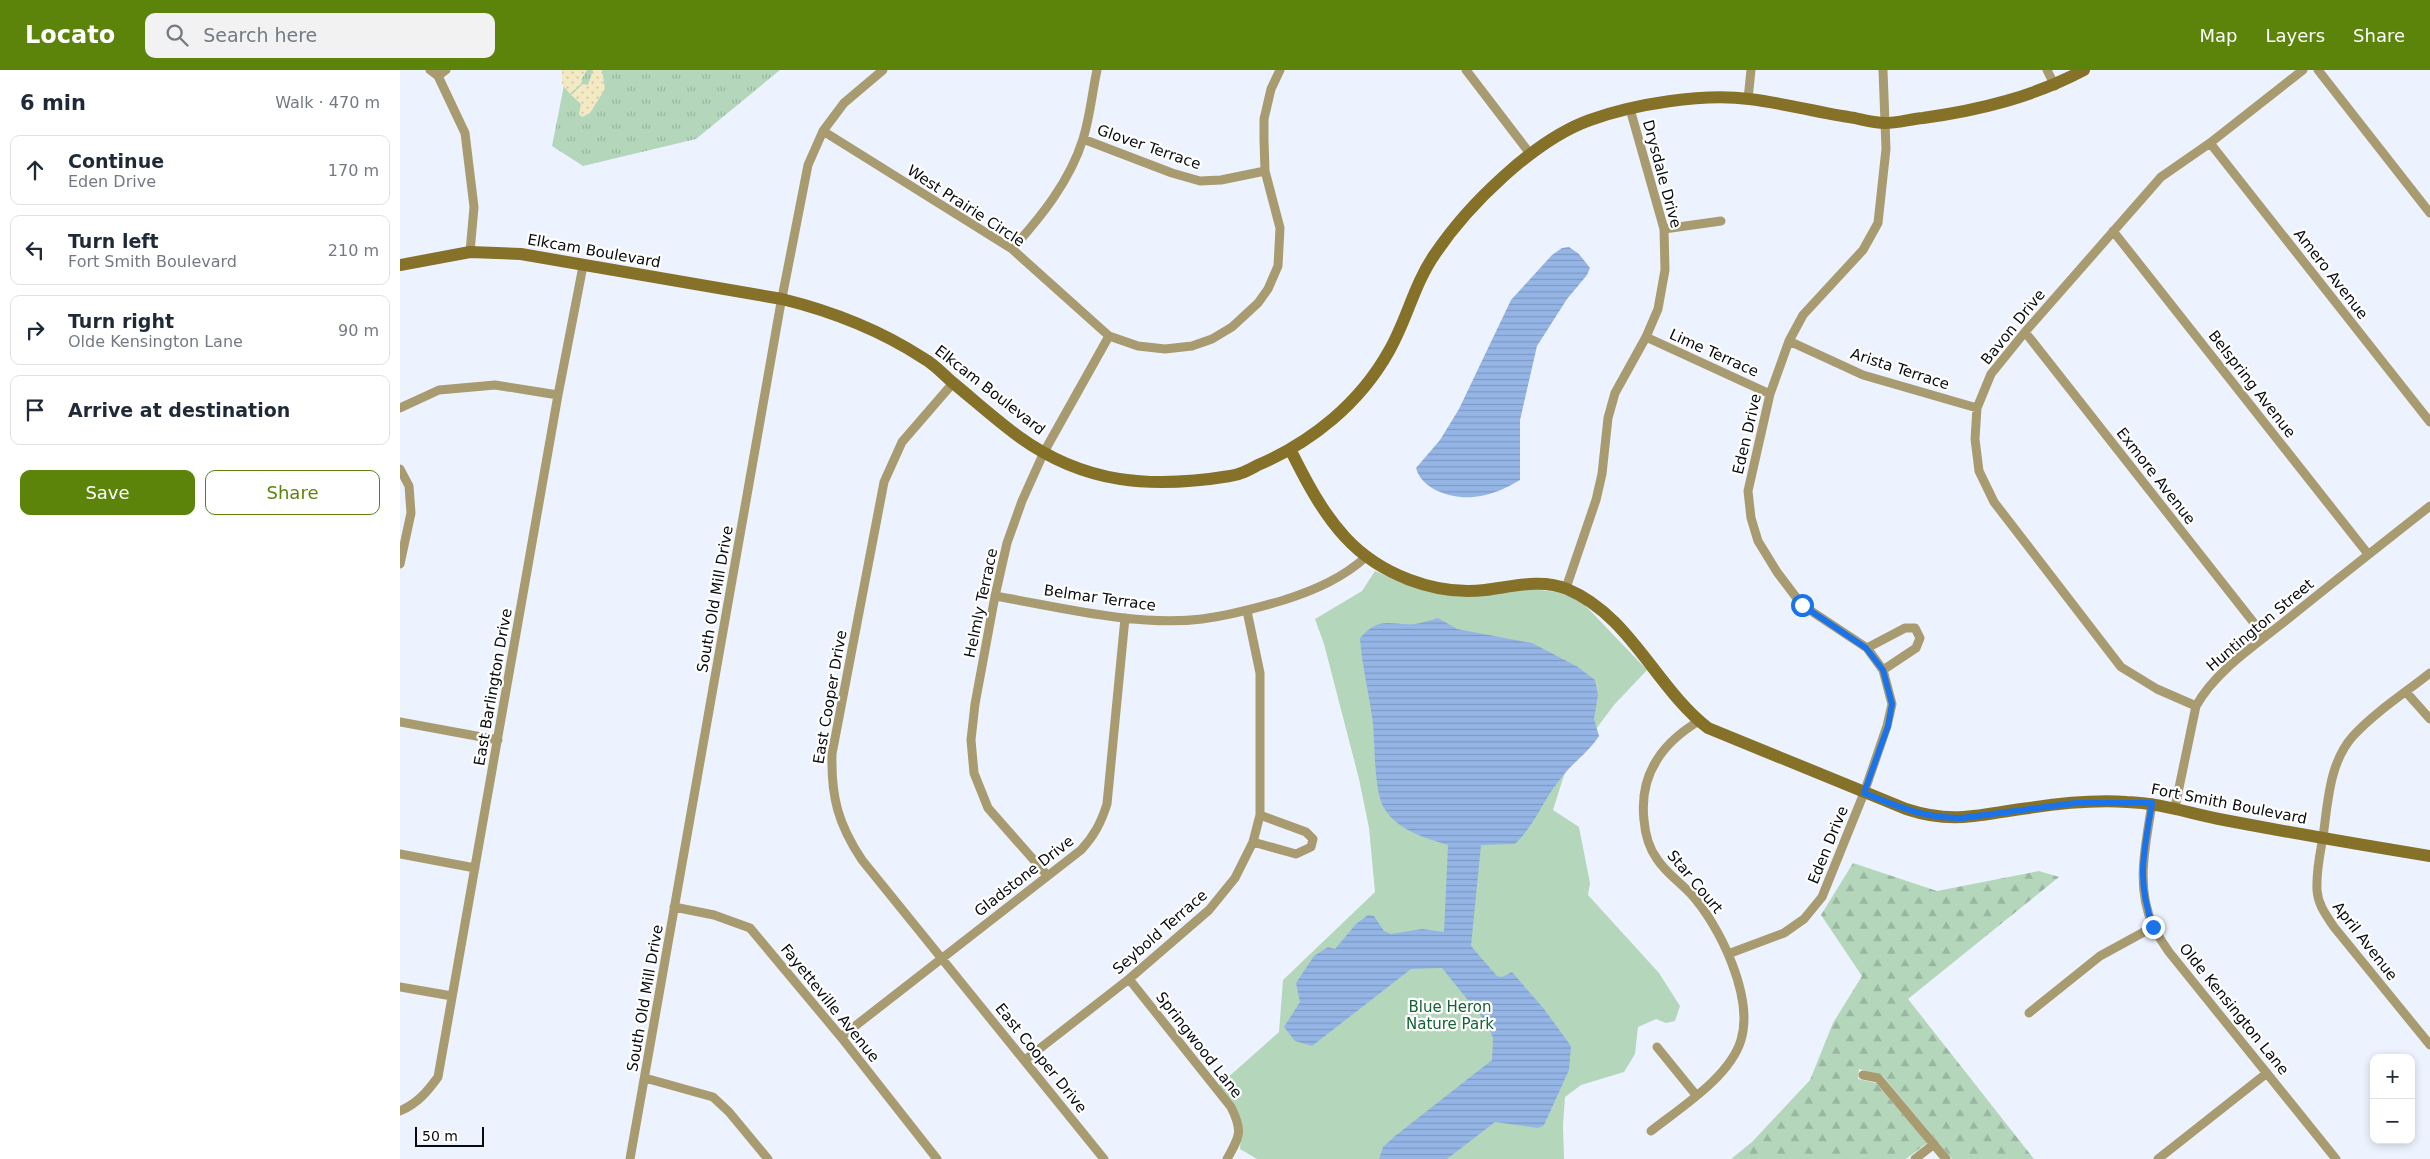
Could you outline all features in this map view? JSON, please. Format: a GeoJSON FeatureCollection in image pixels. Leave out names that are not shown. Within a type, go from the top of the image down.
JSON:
{"type":"FeatureCollection","features":[{"type":"Feature","properties":{"kind":"street"},"geometry":{"type":"LineString","coordinates":[[446,70],[434,73],[465,133],[474,207],[470,252]]}},
{"type":"Feature","properties":{"kind":"street","name":"South Old Mill Drive"},"geometry":{"type":"LineString","coordinates":[[630,1159],[782,299],[808,165],[822,131],[844,103],[883,70]]}},
{"type":"Feature","properties":{"kind":"street"},"geometry":{"type":"LineString","coordinates":[[1012,249],[1040,218],[1068,175],[1083,139],[1096,70]]}},
{"type":"Feature","properties":{"kind":"street"},"geometry":{"type":"LineString","coordinates":[[1109,336],[1138,346],[1165,349],[1192,346],[1232,327],[1258,303],[1268,289],[1278,266],[1280,228],[1265,171],[1264,119],[1271,89],[1280,70]]}},
{"type":"Feature","properties":{"kind":"street"},"geometry":{"type":"LineString","coordinates":[[1466,70],[1531,155]]}},
{"type":"Feature","properties":{"kind":"street"},"geometry":{"type":"LineString","coordinates":[[1748,98],[1751,70]]}},
{"type":"Feature","properties":{"kind":"street","name":"Eden Drive"},"geometry":{"type":"LineString","coordinates":[[1728,954],[1784,933],[1804,919],[1822,897],[1864,793],[1888,726],[1892,704],[1883,670],[1866,648],[1802,605],[1777,572],[1758,541],[1751,518],[1748,490],[1770,394],[1789,342],[1803,316],[1863,250],[1878,223],[1886,149],[1883,70]]}},
{"type":"Feature","properties":{"kind":"street"},"geometry":{"type":"LineString","coordinates":[[2047,70],[2055,86]]}},
{"type":"Feature","properties":{"kind":"street","name":"Elkcam Boulevard"},"geometry":{"type":"LineString","coordinates":[[400,265],[470,252],[521,254],[782,299],[821,308],[889,338],[926,360],[1018,436],[1044,452],[1086,473],[1131,482],[1176,482],[1236,476],[1291,451],[1339,414],[1371,378],[1390,349],[1417,284],[1434,255],[1461,218],[1494,184],[1564,132],[1590,120],[1630,109],[1690,98],[1748,98],[1884,123],[1945,115],[2008,102],[2055,86],[2084,70]]}},
{"type":"Feature","properties":{"kind":"street","name":"Bavon Drive"},"geometry":{"type":"LineString","coordinates":[[2196,706],[2157,689],[2121,667],[1994,502],[1979,471],[1975,440],[1977,408],[1991,374],[2025,332],[2161,177],[2210,143],[2303,70]]}},
{"type":"Feature","properties":{"kind":"street"},"geometry":{"type":"LineString","coordinates":[[2318,70],[2430,213]]}},
{"type":"Feature","properties":{"kind":"street","name":"Drysdale Drive"},"geometry":{"type":"LineString","coordinates":[[1566,588],[1596,500],[1602,474],[1608,418],[1614,393],[1646,337],[1658,308],[1665,270],[1664,229],[1630,109]]}},
{"type":"Feature","properties":{"kind":"street","name":"West Prairie Circle"},"geometry":{"type":"LineString","coordinates":[[822,131],[1012,249],[1109,336]]}},
{"type":"Feature","properties":{"kind":"street","name":"Glover Terrace"},"geometry":{"type":"LineString","coordinates":[[1083,139],[1172,173],[1200,181],[1221,180],[1265,171]]}},
{"type":"Feature","properties":{"kind":"street","name":"Amero Avenue"},"geometry":{"type":"LineString","coordinates":[[2210,143],[2430,422]]}},
{"type":"Feature","properties":{"kind":"street"},"geometry":{"type":"LineString","coordinates":[[1664,229],[1721,220]]}},
{"type":"Feature","properties":{"kind":"street","name":"Belspring Avenue"},"geometry":{"type":"LineString","coordinates":[[2113,231],[2368,554]]}},
{"type":"Feature","properties":{"kind":"street","name":"East Barlington Drive"},"geometry":{"type":"LineString","coordinates":[[400,1110],[414,1105],[426,1094],[438,1077],[558,395],[583,266]]}},
{"type":"Feature","properties":{"kind":"street","name":"Exmore Avenue"},"geometry":{"type":"LineString","coordinates":[[2025,332],[2265,637]]}},
{"type":"Feature","properties":{"kind":"street","name":"Helmly Terrace"},"geometry":{"type":"LineString","coordinates":[[1047,876],[988,808],[974,773],[971,740],[975,704],[1007,543],[1022,501],[1044,452],[1109,336]]}},
{"type":"Feature","properties":{"kind":"street","name":"Lime Terrace"},"geometry":{"type":"LineString","coordinates":[[1646,337],[1770,394]]}},
{"type":"Feature","properties":{"kind":"street","name":"Arista Terrace"},"geometry":{"type":"LineString","coordinates":[[1789,342],[1862,375],[1977,408]]}},
{"type":"Feature","properties":{"kind":"street","name":"East Cooper Drive"},"geometry":{"type":"LineString","coordinates":[[953,383],[902,442],[884,482],[832,754],[831,780],[834,804],[847,838],[862,860],[1104,1159]]}},
{"type":"Feature","properties":{"kind":"street"},"geometry":{"type":"LineString","coordinates":[[400,408],[439,390],[496,385],[558,395]]}},
{"type":"Feature","properties":{"kind":"street","name":"Fort Smith Boulevard"},"geometry":{"type":"LineString","coordinates":[[1291,451],[1322,508],[1345,538],[1385,569],[1416,582],[1444,589],[1484,590],[1511,584],[1530,583],[1566,588],[1592,602],[1615,623],[1686,709],[1698,720],[1729,738],[1742,741],[1864,793],[1920,814],[1944,819],[2076,803],[2152,803],[2175,807],[2198,815],[2322,839],[2430,856]]}},
{"type":"Feature","properties":{"kind":"street"},"geometry":{"type":"LineString","coordinates":[[400,469],[409,486],[411,513],[400,564]]}},
{"type":"Feature","properties":{"kind":"street","name":"Huntington Street"},"geometry":{"type":"LineString","coordinates":[[2175,807],[2196,706],[2203,693],[2218,677],[2265,637],[2430,506]]}},
{"type":"Feature","properties":{"kind":"street","name":"Belmar Terrace"},"geometry":{"type":"LineString","coordinates":[[995,596],[1125,618],[1163,621],[1201,619],[1247,611],[1309,592],[1349,572],[1367,556]]}},
{"type":"Feature","properties":{"kind":"street","name":"Seybold Terrace"},"geometry":{"type":"LineString","coordinates":[[1025,1060],[1128,978],[1209,910],[1235,878],[1253,842],[1260,815],[1260,673],[1247,611]]}},
{"type":"Feature","properties":{"kind":"street","name":"Gladstone Drive"},"geometry":{"type":"LineString","coordinates":[[841,1037],[1081,850],[1094,835],[1102,820],[1107,804],[1125,618]]}},
{"type":"Feature","properties":{"kind":"street"},"geometry":{"type":"LineString","coordinates":[[1866,648],[1905,628],[1915,628],[1920,638],[1916,648],[1883,670]]}},
{"type":"Feature","properties":{"kind":"street","name":"April Avenue"},"geometry":{"type":"LineString","coordinates":[[2429,1041],[2334,927],[2321,907],[2317,890],[2318,865],[2331,780],[2338,760],[2352,737],[2430,673]]}},
{"type":"Feature","properties":{"kind":"street"},"geometry":{"type":"LineString","coordinates":[[2406,692],[2430,719]]}},
{"type":"Feature","properties":{"kind":"street","name":"Star Court"},"geometry":{"type":"LineString","coordinates":[[1651,1131],[1714,1080],[1727,1065],[1741,1041],[1744,1018],[1740,992],[1728,954],[1709,918],[1656,857],[1645,832],[1642,805],[1649,772],[1664,747],[1681,731],[1698,720]]}},
{"type":"Feature","properties":{"kind":"street"},"geometry":{"type":"LineString","coordinates":[[400,722],[498,740]]}},
{"type":"Feature","properties":{"kind":"street","name":"Olde Kensington Lane"},"geometry":{"type":"LineString","coordinates":[[2152,803],[2142,869],[2142,888],[2153,927],[2169,952],[2336,1159]]}},
{"type":"Feature","properties":{"kind":"street"},"geometry":{"type":"LineString","coordinates":[[1253,842],[1296,854],[1311,847],[1313,839],[1306,832],[1260,815]]}},
{"type":"Feature","properties":{"kind":"street"},"geometry":{"type":"LineString","coordinates":[[400,854],[475,868]]}},
{"type":"Feature","properties":{"kind":"street","name":"Fayetteville Avenue"},"geometry":{"type":"LineString","coordinates":[[674,907],[714,916],[750,928],[841,1037],[937,1159]]}},
{"type":"Feature","properties":{"kind":"street"},"geometry":{"type":"LineString","coordinates":[[2029,1013],[2100,956],[2153,927]]}},
{"type":"Feature","properties":{"kind":"street","name":"Springwood Lane"},"geometry":{"type":"LineString","coordinates":[[1128,978],[1231,1107],[1240,1124],[1238,1135],[1227,1159]]}},
{"type":"Feature","properties":{"kind":"street"},"geometry":{"type":"LineString","coordinates":[[400,987],[452,996]]}},
{"type":"Feature","properties":{"kind":"street"},"geometry":{"type":"LineString","coordinates":[[1657,1047],[1696,1095]]}},
{"type":"Feature","properties":{"kind":"street"},"geometry":{"type":"LineString","coordinates":[[2158,1159],[2267,1073]]}},
{"type":"Feature","properties":{"kind":"street"},"geometry":{"type":"LineString","coordinates":[[1863,1075],[1878,1078],[1946,1159]]}},
{"type":"Feature","properties":{"kind":"street"},"geometry":{"type":"LineString","coordinates":[[645,1078],[713,1097],[730,1112],[768,1159]]}},
{"type":"Feature","properties":{"kind":"street"},"geometry":{"type":"LineString","coordinates":[[1915,1159],[1934,1144]]}},
{"type":"Feature","properties":{"kind":"green space"},"geometry":{"type":"Polygon","coordinates":[[[567,70],[780,70],[696,139],[583,166],[552,146],[567,70]]]}},
{"type":"Feature","properties":{"kind":"green space","name":"Blue Heron Nature Park"},"geometry":{"type":"Polygon","coordinates":[[[1375,571],[1401,583],[1452,596],[1524,588],[1557,592],[1580,600],[1647,670],[1614,705],[1566,769],[1553,810],[1579,827],[1590,883],[1588,895],[1659,973],[1680,1006],[1675,1021],[1666,1023],[1656,1019],[1638,1027],[1635,1054],[1624,1072],[1581,1085],[1565,1097],[1563,1125],[1564,1159],[1257,1159],[1240,1149],[1241,1128],[1238,1115],[1216,1088],[1279,1032],[1283,980],[1375,892],[1369,828],[1359,779],[1324,644],[1315,619],[1362,591],[1375,571]]]}},
{"type":"Feature","properties":{"kind":"green space"},"geometry":{"type":"Polygon","coordinates":[[[1853,863],[1937,891],[2039,871],[2059,877],[1908,999],[2034,1159],[1952,1159],[1882,1075],[1859,1069],[1858,1079],[1876,1083],[1927,1143],[1906,1159],[1731,1159],[1752,1142],[1810,1080],[1833,1023],[1862,976],[1821,915],[1853,863]]]}},
{"type":"Feature","properties":{"kind":"sand"},"geometry":{"type":"Polygon","coordinates":[[[562,70],[587,70],[581,80],[583,82],[570,94],[562,84],[562,70]]]}},
{"type":"Feature","properties":{"kind":"sand"},"geometry":{"type":"Polygon","coordinates":[[[593,70],[602,70],[605,89],[590,113],[582,117],[579,114],[581,104],[571,95],[583,84],[588,85],[593,70]]]}},
{"type":"Feature","properties":{"kind":"water"},"geometry":{"type":"Polygon","coordinates":[[[1569,247],[1579,254],[1590,268],[1587,275],[1567,299],[1537,346],[1520,420],[1520,480],[1492,493],[1473,497],[1447,495],[1439,492],[1424,482],[1416,468],[1440,440],[1459,409],[1511,300],[1552,255],[1562,248],[1569,247]]]}},
{"type":"Feature","properties":{"kind":"water"},"geometry":{"type":"Polygon","coordinates":[[[1438,618],[1457,629],[1532,643],[1578,667],[1595,680],[1598,695],[1594,719],[1599,736],[1591,747],[1566,772],[1522,837],[1515,844],[1481,845],[1471,946],[1497,976],[1502,977],[1512,972],[1544,1009],[1571,1046],[1569,1070],[1544,1125],[1538,1128],[1495,1122],[1447,1159],[1379,1159],[1383,1147],[1395,1136],[1492,1060],[1493,1038],[1488,1025],[1442,968],[1411,969],[1312,1046],[1295,1041],[1284,1027],[1300,1002],[1296,983],[1314,956],[1328,947],[1335,949],[1356,924],[1368,915],[1374,916],[1384,931],[1391,934],[1422,929],[1444,932],[1448,845],[1404,828],[1390,816],[1381,801],[1378,791],[1372,714],[1360,638],[1374,626],[1380,624],[1415,624],[1438,618]]]}},
{"type":"Feature","properties":{"kind":"route"},"geometry":{"type":"LineString","coordinates":[[1802,605],[1866,648],[1883,670],[1892,704],[1888,726],[1864,793],[1906,809],[1944,819],[2076,803],[2126,801],[2152,803],[2142,869],[2142,888],[2153,927]]}}]}
